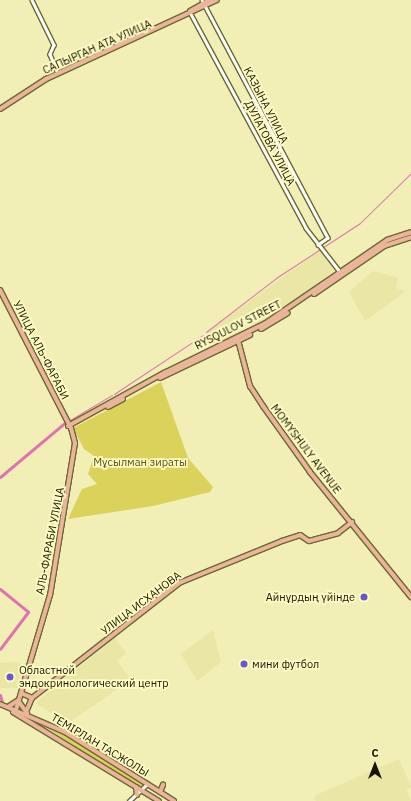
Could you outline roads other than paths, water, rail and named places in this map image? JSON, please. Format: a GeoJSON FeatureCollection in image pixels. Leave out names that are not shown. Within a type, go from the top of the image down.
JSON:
{"type":"FeatureCollection","features":[{"type":"Feature","properties":{"kind":"main road"},"geometry":{"type":"LineString","coordinates":[[204,3],[210,0]]}},
{"type":"Feature","properties":{"kind":"main road"},"geometry":{"type":"LineString","coordinates":[[204,3],[217,0]]}},
{"type":"Feature","properties":{"kind":"main road","name":"САПЫРГАН АТА УЛИЦА"},"geometry":{"type":"LineString","coordinates":[[0,106],[57,71],[204,3]]}},
{"type":"Feature","properties":{"kind":"main road","name":"САПЫРГАН АТА УЛИЦА"},"geometry":{"type":"LineString","coordinates":[[0,109],[46,79],[191,14],[204,3]]}},
{"type":"Feature","properties":{"kind":"main road","name":"RYSQULOV STREET"},"geometry":{"type":"LineString","coordinates":[[68,424],[209,355],[273,321],[396,239],[411,232]]}},
{"type":"Feature","properties":{"kind":"main road","name":"RYSQULOV STREET"},"geometry":{"type":"LineString","coordinates":[[396,239],[411,237]]}},
{"type":"Feature","properties":{"kind":"main road","name":"УЛИЦА АЛЬ-ФАРАБИ"},"geometry":{"type":"LineString","coordinates":[[0,290],[68,424]]}},
{"type":"Feature","properties":{"kind":"main road","name":"УЛИЦА АЛЬ-ФАРАБИ"},"geometry":{"type":"LineString","coordinates":[[0,295],[68,424]]}},
{"type":"Feature","properties":{"kind":"main road","name":"RYSQULOV STREET"},"geometry":{"type":"LineString","coordinates":[[68,424],[166,372],[238,340]]}},
{"type":"Feature","properties":{"kind":"main road","name":"MOMYSHULY AVENUE"},"geometry":{"type":"LineString","coordinates":[[238,340],[250,386],[310,472],[352,522],[411,597]]}},
{"type":"Feature","properties":{"kind":"main road","name":"АЛЬ-ФАРАБИ УЛИЦА"},"geometry":{"type":"LineString","coordinates":[[18,701],[55,573],[75,447],[68,424]]}},
{"type":"Feature","properties":{"kind":"main road","name":"АЛЬ-ФАРАБИ УЛИЦА"},"geometry":{"type":"LineString","coordinates":[[15,712],[50,586],[73,447],[68,424]]}},
{"type":"Feature","properties":{"kind":"main road","name":"УЛИЦА ИСХАНОВА"},"geometry":{"type":"LineString","coordinates":[[31,699],[179,583],[300,535],[309,541],[338,533],[352,522]]}},
{"type":"Feature","properties":{"kind":"main road"},"geometry":{"type":"LineString","coordinates":[[21,693],[31,699],[27,714]]}},
{"type":"Feature","properties":{"kind":"main road"},"geometry":{"type":"LineString","coordinates":[[8,707],[18,701],[27,714]]}},
{"type":"Feature","properties":{"kind":"main road"},"geometry":{"type":"LineString","coordinates":[[0,706],[8,707],[15,712]]}},
{"type":"Feature","properties":{"kind":"main road"},"geometry":{"type":"LineString","coordinates":[[0,706],[15,712]]}},
{"type":"Feature","properties":{"kind":"main road","name":"ТЕМІРЛАН ТАСЖОЛЫ"},"geometry":{"type":"LineString","coordinates":[[15,712],[27,714],[44,722],[174,801]]}},
{"type":"Feature","properties":{"kind":"main road","name":"ТЕМІРЛАН ТАСЖОЛЫ"},"geometry":{"type":"LineString","coordinates":[[15,712],[41,726],[159,801]]}},
{"type":"Feature","properties":{"kind":"main road"},"geometry":{"type":"LineString","coordinates":[[41,726],[44,722]]}},
{"type":"Feature","properties":{"kind":"main road"},"geometry":{"type":"LineString","coordinates":[[160,792],[163,785]]}},
{"type":"Feature","properties":{"kind":"main road"},"geometry":{"type":"LineString","coordinates":[[136,787],[137,795]]}},
{"type":"Feature","properties":{"kind":"street"},"geometry":{"type":"LineString","coordinates":[[32,0],[54,45],[50,54],[57,71]]}},
{"type":"Feature","properties":{"kind":"street","name":"КАЗЫНА УЛИЦА"},"geometry":{"type":"LineString","coordinates":[[204,3],[328,238],[318,245]]}},
{"type":"Feature","properties":{"kind":"street","name":"ДУЛАТОВА УЛИЦА"},"geometry":{"type":"LineString","coordinates":[[191,14],[318,245],[342,274]]}},
{"type":"Feature","properties":{"kind":"street"},"geometry":{"type":"LineString","coordinates":[[129,801],[142,791],[147,784]]}},
{"type":"Feature","properties":{"kind":"waterway"},"geometry":{"type":"LineString","coordinates":[[206,332],[276,278],[360,223],[411,173]]}},
{"type":"Feature","properties":{"kind":"waterway"},"geometry":{"type":"LineString","coordinates":[[114,394],[203,335]]}},
{"type":"Feature","properties":{"kind":"waterway"},"geometry":{"type":"LineString","coordinates":[[70,420],[112,395]]}},
{"type":"Feature","properties":{"kind":"waterway"},"geometry":{"type":"LineString","coordinates":[[0,477],[67,421]]}},
{"type":"Feature","properties":{"kind":"waterway"},"geometry":{"type":"LineString","coordinates":[[0,589],[28,612],[0,649]]}},
{"type":"Feature","properties":{"kind":"waterway"},"geometry":{"type":"LineString","coordinates":[[0,695],[2,702]]}},
{"type":"Feature","properties":{"kind":"place","name":"Айнұрдың үйінде"},"geometry":{"type":"Point","coordinates":[364,597]}},
{"type":"Feature","properties":{"kind":"place","name":"мини футбол"},"geometry":{"type":"Point","coordinates":[244,664]}},
{"type":"Feature","properties":{"kind":"place","name":"Областной эндокринологический центр"},"geometry":{"type":"Point","coordinates":[10,677]}},
{"type":"Feature","properties":{"kind":"park label","name":"Мұсылман зираты"},"geometry":{"type":"Point","coordinates":[140,462]}}]}
